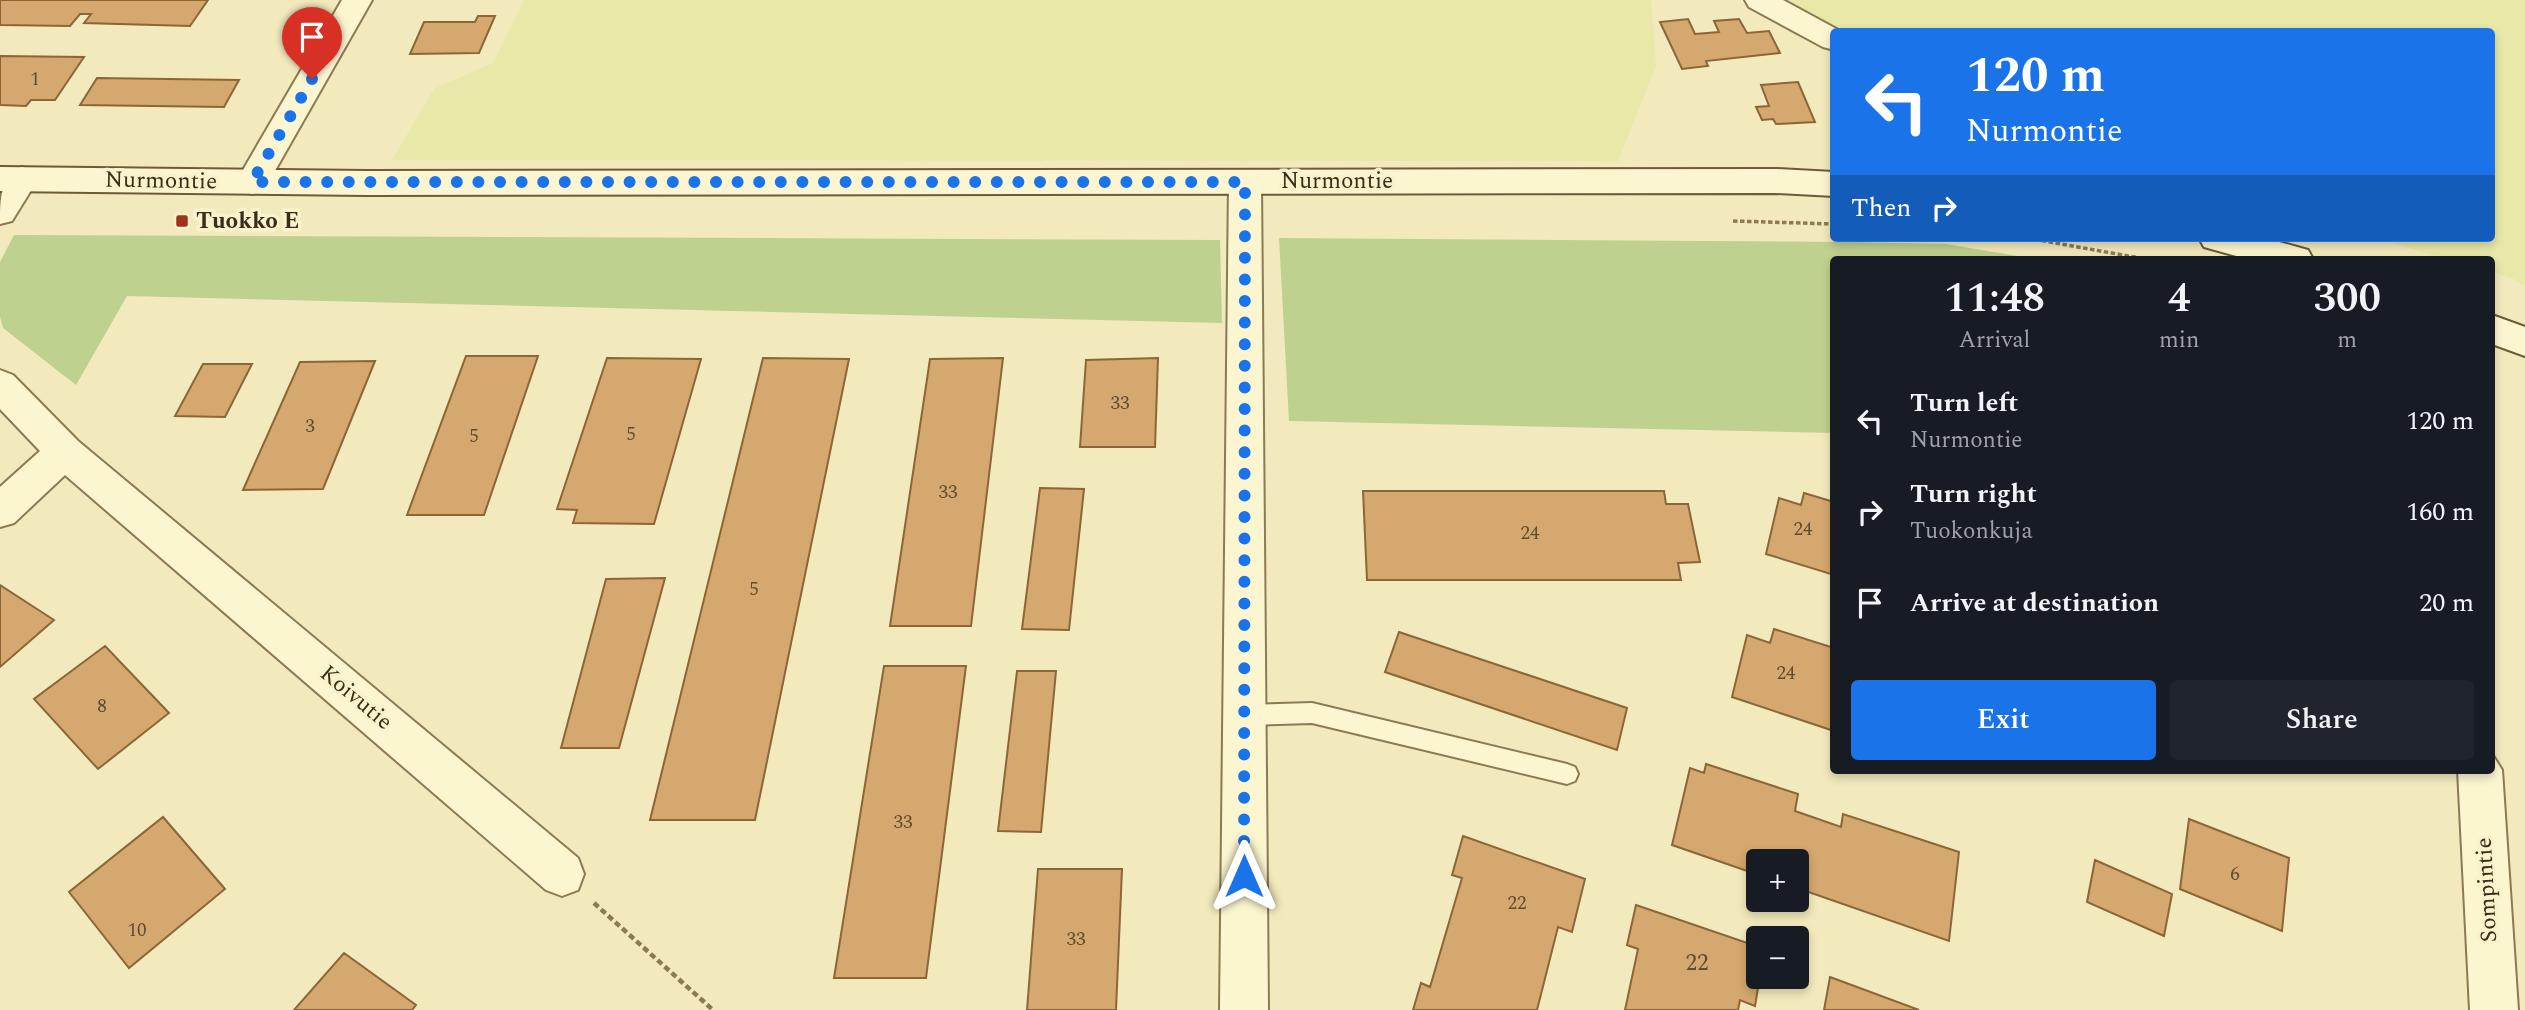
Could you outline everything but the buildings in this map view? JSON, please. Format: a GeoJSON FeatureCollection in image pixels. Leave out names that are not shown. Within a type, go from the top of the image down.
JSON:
{"type":"FeatureCollection","features":[{"type":"Feature","properties":{"kind":"street"},"geometry":{"type":"LineString","coordinates":[[252,182],[356,0]]}},
{"type":"Feature","properties":{"kind":"street"},"geometry":{"type":"LineString","coordinates":[[1760,0],[1830,38]]}},
{"type":"Feature","properties":{"kind":"street"},"geometry":{"type":"LineString","coordinates":[[0,212],[11,179]]}},
{"type":"Feature","properties":{"kind":"street","name":"Nurmontie"},"geometry":{"type":"LineString","coordinates":[[11,179],[252,182],[1776,181],[1830,184]]}},
{"type":"Feature","properties":{"kind":"street"},"geometry":{"type":"LineString","coordinates":[[1244,1010],[1245,182]]}},
{"type":"Feature","properties":{"kind":"street"},"geometry":{"type":"LineString","coordinates":[[2231,242],[2285,256]]}},
{"type":"Feature","properties":{"kind":"street"},"geometry":{"type":"LineString","coordinates":[[2495,330],[2525,342]]}},
{"type":"Feature","properties":{"kind":"street","name":"Koivutie"},"geometry":{"type":"LineString","coordinates":[[0,385],[65,452],[562,874]]}},
{"type":"Feature","properties":{"kind":"street"},"geometry":{"type":"LineString","coordinates":[[0,511],[65,452]]}},
{"type":"Feature","properties":{"kind":"street","name":"Sompintie"},"geometry":{"type":"LineString","coordinates":[[2480,774],[2494,1010]]}},
{"type":"Feature","properties":{"kind":"lane"},"geometry":{"type":"LineString","coordinates":[[1244,715],[1312,713],[1567,774]]}},
{"type":"Feature","properties":{"kind":"path"},"geometry":{"type":"LineString","coordinates":[[2050,242],[2127,256]]}},
{"type":"Feature","properties":{"kind":"path"},"geometry":{"type":"LineString","coordinates":[[562,874],[713,1010]]}},
{"type":"Feature","properties":{"kind":"green space"},"geometry":{"type":"Polygon","coordinates":[[[524,0],[1651,0],[1656,67],[1618,161],[392,160],[434,89],[493,63],[524,0]]]}},
{"type":"Feature","properties":{"kind":"green space"},"geometry":{"type":"Polygon","coordinates":[[[1784,0],[2525,0],[2525,287],[2512,278],[2495,273],[2495,256],[2436,256],[2389,242],[2495,242],[2495,28],[1835,28],[1784,0]]]}},
{"type":"Feature","properties":{"kind":"green space"},"geometry":{"type":"Polygon","coordinates":[[[14,235],[1220,240],[1222,323],[127,296],[76,385],[3,328],[0,317],[0,262],[14,235]]]}},
{"type":"Feature","properties":{"kind":"green space"},"geometry":{"type":"Polygon","coordinates":[[[1279,238],[1946,244],[2018,256],[1830,256],[1830,433],[1289,421],[1279,238]]]}},
{"type":"Feature","properties":{"kind":"place","name":"Tuokko E"},"geometry":{"type":"Point","coordinates":[182,221]}},
{"type":"Feature","properties":{"kind":"route"},"geometry":{"type":"LineString","coordinates":[[312,79],[252,182],[1245,182],[1244,876]]}}]}
